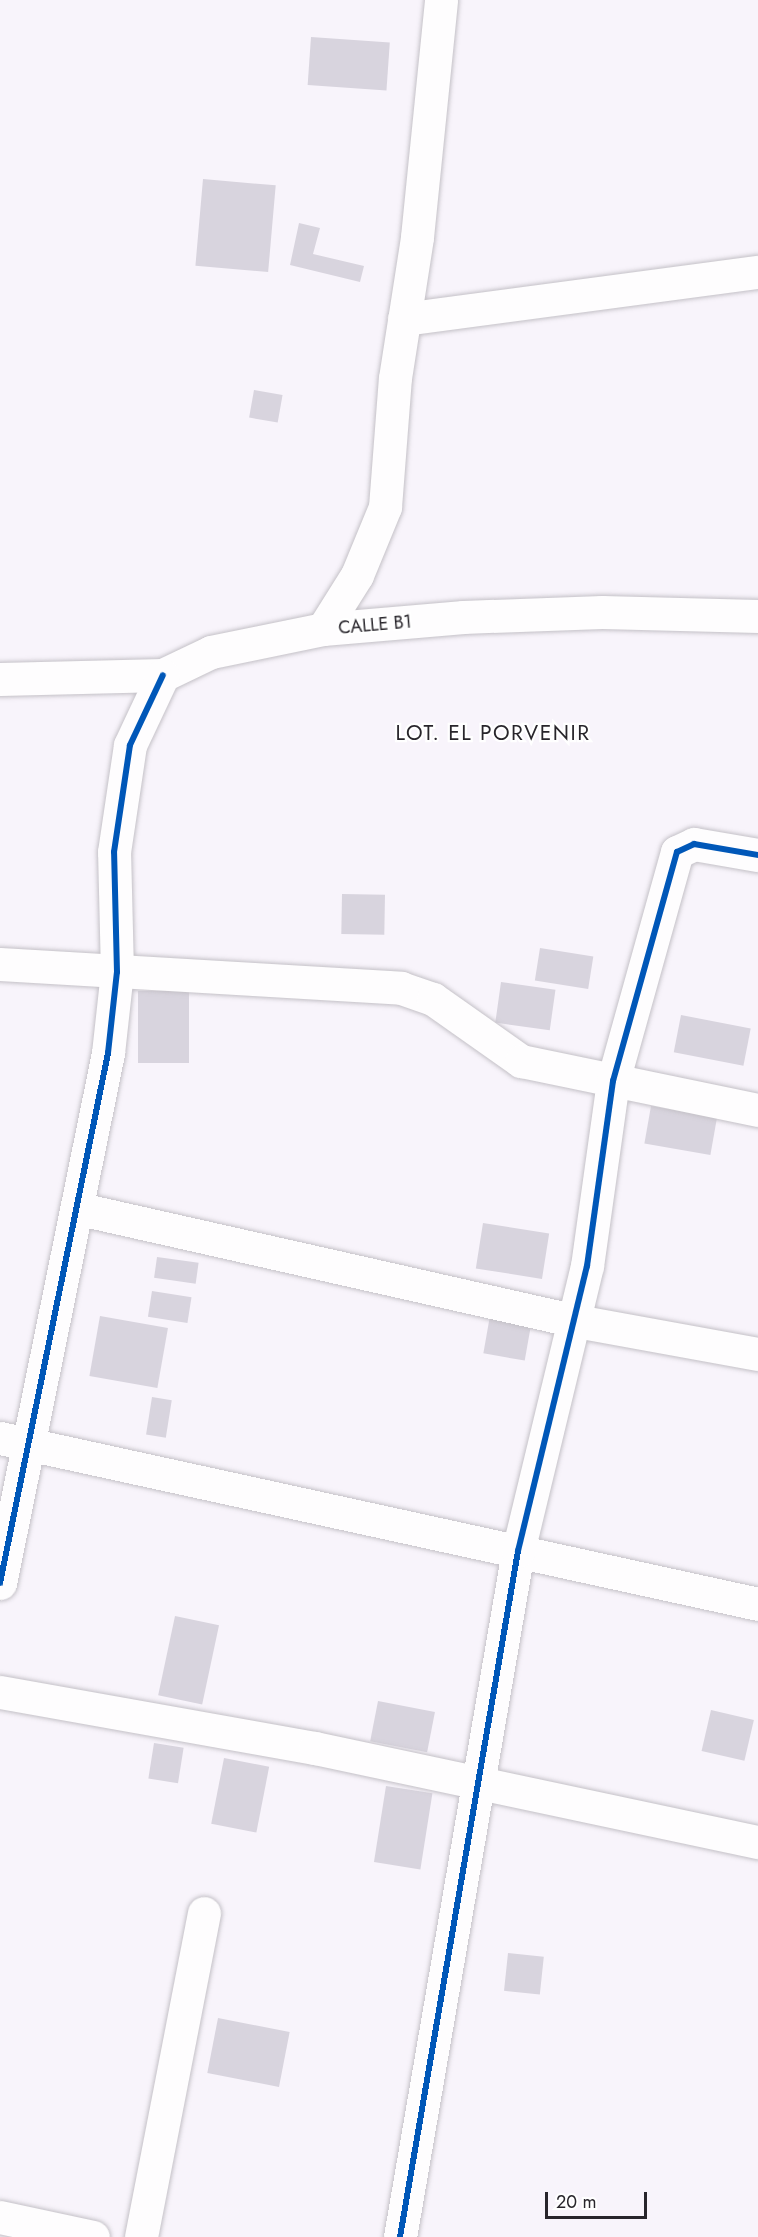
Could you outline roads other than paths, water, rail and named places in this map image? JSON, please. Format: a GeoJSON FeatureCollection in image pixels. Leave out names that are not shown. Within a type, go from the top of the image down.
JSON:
{"type":"FeatureCollection","features":[{"type":"Feature","properties":{"kind":"street"},"geometry":{"type":"LineString","coordinates":[[323,629],[357,575],[385,507],[441,0]]}},
{"type":"Feature","properties":{"kind":"street"},"geometry":{"type":"LineString","coordinates":[[404,319],[758,272]]}},
{"type":"Feature","properties":{"kind":"street","name":"CALLE B1"},"geometry":{"type":"LineString","coordinates":[[0,679],[163,675],[211,652],[323,629],[602,612],[758,616]]}},
{"type":"Feature","properties":{"kind":"street"},"geometry":{"type":"LineString","coordinates":[[0,1583],[14,1441],[80,1209],[117,972],[114,852],[130,745],[163,675]]}},
{"type":"Feature","properties":{"kind":"street"},"geometry":{"type":"LineString","coordinates":[[400,2237],[481,1785],[518,1551],[576,1321],[613,1082],[677,852],[694,844],[758,855]]}},
{"type":"Feature","properties":{"kind":"street"},"geometry":{"type":"LineString","coordinates":[[0,964],[401,988],[441,1004],[520,1061],[613,1082],[758,1110]]}},
{"type":"Feature","properties":{"kind":"street"},"geometry":{"type":"LineString","coordinates":[[80,1209],[576,1321],[758,1354]]}},
{"type":"Feature","properties":{"kind":"street"},"geometry":{"type":"LineString","coordinates":[[14,1441],[758,1604]]}},
{"type":"Feature","properties":{"kind":"street"},"geometry":{"type":"LineString","coordinates":[[0,1692],[315,1748],[758,1842]]}},
{"type":"Feature","properties":{"kind":"street"},"geometry":{"type":"LineString","coordinates":[[141,2237],[204,1913]]}},
{"type":"Feature","properties":{"kind":"street"},"geometry":{"type":"LineString","coordinates":[[0,2217],[93,2237]]}},
{"type":"Feature","properties":{"kind":"district","name":"LOT. EL PORVENIR"},"geometry":{"type":"Point","coordinates":[493,733]}}]}
